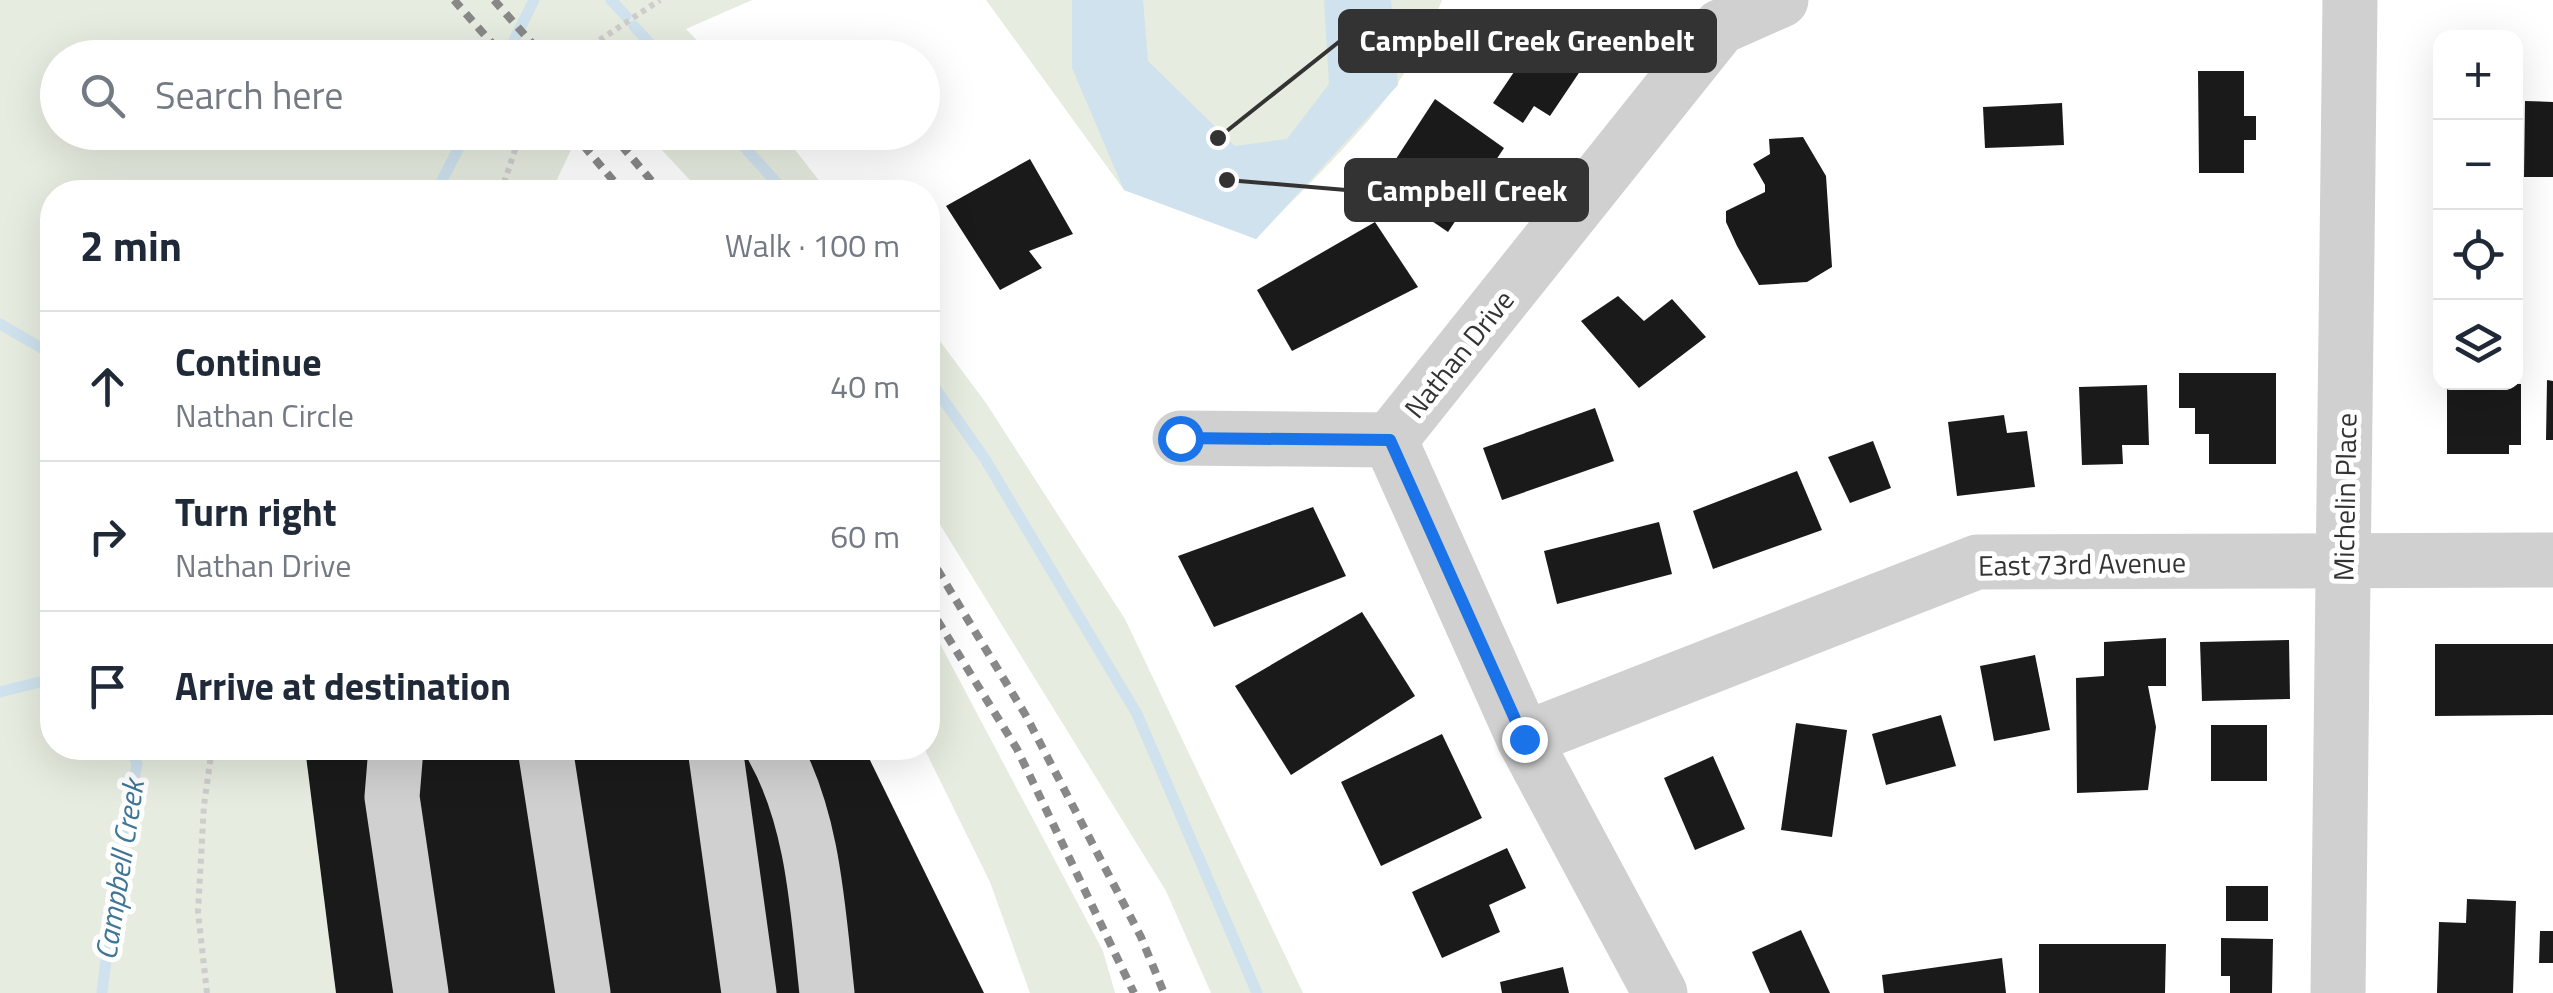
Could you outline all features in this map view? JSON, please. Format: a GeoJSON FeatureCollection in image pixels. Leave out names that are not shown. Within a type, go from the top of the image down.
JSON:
{"type":"FeatureCollection","features":[{"type":"Feature","properties":{"kind":"street","name":"Nathan Drive"},"geometry":{"type":"LineString","coordinates":[[1660,993],[1524,739],[1390,440],[1720,27],[1781,0]]}},
{"type":"Feature","properties":{"kind":"street","name":"Michelin Place"},"geometry":{"type":"LineString","coordinates":[[2338,993],[2350,0]]}},
{"type":"Feature","properties":{"kind":"street"},"geometry":{"type":"LineString","coordinates":[[1180,438],[1390,440]]}},
{"type":"Feature","properties":{"kind":"street","name":"East 73rd Avenue"},"geometry":{"type":"LineString","coordinates":[[1524,739],[1977,562],[2553,560]]}},
{"type":"Feature","properties":{"kind":"street"},"geometry":{"type":"LineString","coordinates":[[395,760],[392,797],[421,993]]}},
{"type":"Feature","properties":{"kind":"street"},"geometry":{"type":"LineString","coordinates":[[547,760],[582,993]]}},
{"type":"Feature","properties":{"kind":"street"},"geometry":{"type":"LineString","coordinates":[[718,760],[748,993]]}},
{"type":"Feature","properties":{"kind":"street"},"geometry":{"type":"LineString","coordinates":[[778,760],[797,809],[816,885],[826,993]]}},
{"type":"Feature","properties":{"kind":"path"},"geometry":{"type":"LineString","coordinates":[[598,40],[660,0]]}},
{"type":"Feature","properties":{"kind":"path"},"geometry":{"type":"LineString","coordinates":[[506,180],[515,150]]}},
{"type":"Feature","properties":{"kind":"path"},"geometry":{"type":"LineString","coordinates":[[206,993],[198,912],[210,760]]}},
{"type":"Feature","properties":{"kind":"shaded area"},"geometry":{"type":"Polygon","coordinates":[[[0,0],[752,0],[686,29],[697,40],[40,40],[40,150],[571,150],[557,180],[40,180],[40,760],[307,760],[336,993],[0,993],[0,0]]]}},
{"type":"Feature","properties":{"kind":"shaded area"},"geometry":{"type":"Polygon","coordinates":[[[986,0],[1442,0],[1427,35],[1386,99],[1256,239],[1124,190],[986,0]]]}},
{"type":"Feature","properties":{"kind":"shaded area"},"geometry":{"type":"Polygon","coordinates":[[[662,150],[795,150],[819,180],[690,180],[662,150]]]}},
{"type":"Feature","properties":{"kind":"shaded area"},"geometry":{"type":"Polygon","coordinates":[[[940,341],[986,403],[1125,619],[1303,993],[1211,993],[1166,891],[940,524],[940,341]]]}},
{"type":"Feature","properties":{"kind":"shaded area"},"geometry":{"type":"Polygon","coordinates":[[[940,644],[1103,951],[1115,993],[1030,993],[990,882],[930,760],[940,760],[940,644]]]}},
{"type":"Feature","properties":{"kind":"water"},"geometry":{"type":"Polygon","coordinates":[[[1072,0],[1143,0],[1148,61],[1235,146],[1287,139],[1329,84],[1324,0],[1391,0],[1398,85],[1256,239],[1124,190],[1072,68],[1072,0]]]}},
{"type":"Feature","properties":{"kind":"building"},"geometry":{"type":"Polygon","coordinates":[[[1552,16],[1597,46],[1550,116],[1534,106],[1523,123],[1493,103],[1552,16]]]}},
{"type":"Feature","properties":{"kind":"building"},"geometry":{"type":"Polygon","coordinates":[[[2198,71],[2244,71],[2244,116],[2256,116],[2256,140],[2244,140],[2244,173],[2199,173],[2198,71]]]}},
{"type":"Feature","properties":{"kind":"building"},"geometry":{"type":"Polygon","coordinates":[[[1435,99],[1504,148],[1448,232],[1379,185],[1435,99]]]}},
{"type":"Feature","properties":{"kind":"building"},"geometry":{"type":"Polygon","coordinates":[[[2525,101],[2553,102],[2553,177],[2524,177],[2525,101]]]}},
{"type":"Feature","properties":{"kind":"building"},"geometry":{"type":"Polygon","coordinates":[[[2062,103],[2064,145],[1985,148],[1983,107],[2062,103]]]}},
{"type":"Feature","properties":{"kind":"building"},"geometry":{"type":"Polygon","coordinates":[[[1803,137],[1826,176],[1832,267],[1807,282],[1759,285],[1726,222],[1726,211],[1765,192],[1753,164],[1770,154],[1769,139],[1803,137]]]}},
{"type":"Feature","properties":{"kind":"building"},"geometry":{"type":"Polygon","coordinates":[[[1030,159],[1073,234],[1029,251],[1042,268],[1000,290],[946,206],[1030,159]]]}},
{"type":"Feature","properties":{"kind":"building"},"geometry":{"type":"Polygon","coordinates":[[[1375,222],[1418,287],[1292,351],[1257,290],[1375,222]]]}},
{"type":"Feature","properties":{"kind":"building"},"geometry":{"type":"Polygon","coordinates":[[[1618,296],[1644,321],[1672,299],[1706,337],[1639,388],[1581,321],[1618,296]]]}},
{"type":"Feature","properties":{"kind":"building"},"geometry":{"type":"Polygon","coordinates":[[[2179,373],[2276,373],[2276,464],[2209,464],[2209,434],[2195,434],[2195,408],[2179,408],[2179,373]]]}},
{"type":"Feature","properties":{"kind":"building"},"geometry":{"type":"Polygon","coordinates":[[[2547,380],[2553,381],[2553,440],[2546,440],[2547,380]]]}},
{"type":"Feature","properties":{"kind":"building"},"geometry":{"type":"Polygon","coordinates":[[[2147,385],[2149,445],[2122,445],[2123,464],[2082,465],[2079,387],[2147,385]]]}},
{"type":"Feature","properties":{"kind":"building"},"geometry":{"type":"Polygon","coordinates":[[[2447,390],[2521,390],[2521,445],[2509,445],[2509,454],[2447,454],[2447,390]]]}},
{"type":"Feature","properties":{"kind":"building"},"geometry":{"type":"Polygon","coordinates":[[[1595,408],[1614,461],[1502,500],[1483,448],[1595,408]]]}},
{"type":"Feature","properties":{"kind":"building"},"geometry":{"type":"Polygon","coordinates":[[[2004,415],[2007,433],[2027,431],[2035,487],[1957,496],[1948,422],[2004,415]]]}},
{"type":"Feature","properties":{"kind":"building"},"geometry":{"type":"Polygon","coordinates":[[[1873,441],[1891,488],[1850,503],[1828,457],[1873,441]]]}},
{"type":"Feature","properties":{"kind":"building"},"geometry":{"type":"Polygon","coordinates":[[[1797,471],[1822,530],[1713,569],[1693,511],[1797,471]]]}},
{"type":"Feature","properties":{"kind":"building"},"geometry":{"type":"Polygon","coordinates":[[[1313,507],[1346,576],[1214,627],[1178,556],[1313,507]]]}},
{"type":"Feature","properties":{"kind":"building"},"geometry":{"type":"Polygon","coordinates":[[[1659,522],[1672,574],[1557,604],[1544,551],[1659,522]]]}},
{"type":"Feature","properties":{"kind":"building"},"geometry":{"type":"Polygon","coordinates":[[[1362,612],[1415,696],[1291,775],[1235,686],[1362,612]]]}},
{"type":"Feature","properties":{"kind":"building"},"geometry":{"type":"Polygon","coordinates":[[[2166,638],[2166,686],[2148,686],[2156,727],[2148,790],[2077,793],[2076,678],[2104,676],[2104,642],[2166,638]]]}},
{"type":"Feature","properties":{"kind":"building"},"geometry":{"type":"Polygon","coordinates":[[[2289,640],[2290,699],[2202,701],[2200,642],[2289,640]]]}},
{"type":"Feature","properties":{"kind":"building"},"geometry":{"type":"Polygon","coordinates":[[[2435,644],[2553,644],[2553,715],[2435,716],[2435,644]]]}},
{"type":"Feature","properties":{"kind":"building"},"geometry":{"type":"Polygon","coordinates":[[[2035,655],[2050,730],[1994,741],[1980,666],[2035,655]]]}},
{"type":"Feature","properties":{"kind":"building"},"geometry":{"type":"Polygon","coordinates":[[[1941,715],[1956,766],[1886,785],[1872,734],[1941,715]]]}},
{"type":"Feature","properties":{"kind":"building"},"geometry":{"type":"Polygon","coordinates":[[[1796,723],[1847,730],[1832,837],[1781,830],[1796,723]]]}},
{"type":"Feature","properties":{"kind":"building"},"geometry":{"type":"Polygon","coordinates":[[[2211,725],[2267,725],[2267,781],[2211,781],[2211,725]]]}},
{"type":"Feature","properties":{"kind":"building"},"geometry":{"type":"Polygon","coordinates":[[[1442,734],[1482,818],[1381,866],[1341,782],[1442,734]]]}},
{"type":"Feature","properties":{"kind":"building"},"geometry":{"type":"Polygon","coordinates":[[[1713,756],[1745,829],[1695,850],[1664,778],[1713,756]]]}},
{"type":"Feature","properties":{"kind":"building"},"geometry":{"type":"Polygon","coordinates":[[[307,760],[870,760],[984,993],[336,993],[307,760]]]}},
{"type":"Feature","properties":{"kind":"building"},"geometry":{"type":"Polygon","coordinates":[[[1507,848],[1526,888],[1489,905],[1500,932],[1442,958],[1412,892],[1507,848]]]}},
{"type":"Feature","properties":{"kind":"building"},"geometry":{"type":"Polygon","coordinates":[[[2226,886],[2268,886],[2268,921],[2226,921],[2226,886]]]}},
{"type":"Feature","properties":{"kind":"building"},"geometry":{"type":"Polygon","coordinates":[[[2467,899],[2516,901],[2513,993],[2437,993],[2439,922],[2466,923],[2467,899]]]}},
{"type":"Feature","properties":{"kind":"building"},"geometry":{"type":"Polygon","coordinates":[[[1801,930],[1830,993],[1770,993],[1752,952],[1801,930]]]}},
{"type":"Feature","properties":{"kind":"building"},"geometry":{"type":"Polygon","coordinates":[[[2540,931],[2553,931],[2553,963],[2539,963],[2540,931]]]}},
{"type":"Feature","properties":{"kind":"building"},"geometry":{"type":"Polygon","coordinates":[[[2221,938],[2273,939],[2272,993],[2230,993],[2230,976],[2221,976],[2221,938]]]}},
{"type":"Feature","properties":{"kind":"building"},"geometry":{"type":"Polygon","coordinates":[[[2039,944],[2166,944],[2165,993],[2039,993],[2039,944]]]}},
{"type":"Feature","properties":{"kind":"building"},"geometry":{"type":"Polygon","coordinates":[[[2002,958],[2006,993],[1884,993],[1882,975],[2002,958]]]}},
{"type":"Feature","properties":{"kind":"building"},"geometry":{"type":"Polygon","coordinates":[[[1563,967],[1569,993],[1502,993],[1500,982],[1563,967]]]}},
{"type":"Feature","properties":{"kind":"waterway","name":"Campbell Creek"},"geometry":{"type":"LineString","coordinates":[[514,40],[534,0]]}},
{"type":"Feature","properties":{"kind":"waterway"},"geometry":{"type":"LineString","coordinates":[[611,0],[626,16]]}},
{"type":"Feature","properties":{"kind":"waterway"},"geometry":{"type":"LineString","coordinates":[[634,26],[647,40]]}},
{"type":"Feature","properties":{"kind":"waterway","name":"Campbell Creek"},"geometry":{"type":"LineString","coordinates":[[442,180],[458,150]]}},
{"type":"Feature","properties":{"kind":"waterway"},"geometry":{"type":"LineString","coordinates":[[747,150],[774,180]]}},
{"type":"Feature","properties":{"kind":"waterway","name":"Campbell Creek"},"geometry":{"type":"LineString","coordinates":[[0,324],[40,347]]}},
{"type":"Feature","properties":{"kind":"waterway"},"geometry":{"type":"LineString","coordinates":[[940,395],[985,459],[1137,714],[1257,993]]}},
{"type":"Feature","properties":{"kind":"waterway","name":"Campbell Creek"},"geometry":{"type":"LineString","coordinates":[[0,692],[40,682]]}},
{"type":"Feature","properties":{"kind":"waterway","name":"Campbell Creek"},"geometry":{"type":"LineString","coordinates":[[102,993],[117,867],[136,760]]}},
{"type":"Feature","properties":{"kind":"railway"},"geometry":{"type":"LineString","coordinates":[[454,0],[489,40]]}},
{"type":"Feature","properties":{"kind":"railway"},"geometry":{"type":"LineString","coordinates":[[494,0],[529,40]]}},
{"type":"Feature","properties":{"kind":"railway"},"geometry":{"type":"LineString","coordinates":[[587,150],[613,180]]}},
{"type":"Feature","properties":{"kind":"railway"},"geometry":{"type":"LineString","coordinates":[[625,150],[651,180]]}},
{"type":"Feature","properties":{"kind":"railway"},"geometry":{"type":"LineString","coordinates":[[940,574],[1025,714],[1141,937],[1164,993]]}},
{"type":"Feature","properties":{"kind":"railway"},"geometry":{"type":"LineString","coordinates":[[940,624],[1017,749],[1134,993]]}},
{"type":"Feature","properties":{"kind":"place","name":"Campbell Creek Greenbelt"},"geometry":{"type":"Point","coordinates":[1218,138]}},
{"type":"Feature","properties":{"kind":"place","name":"Campbell Creek"},"geometry":{"type":"Point","coordinates":[1227,180]}},
{"type":"Feature","properties":{"kind":"route"},"geometry":{"type":"LineString","coordinates":[[1180,438],[1390,440],[1524,739]]}}]}
